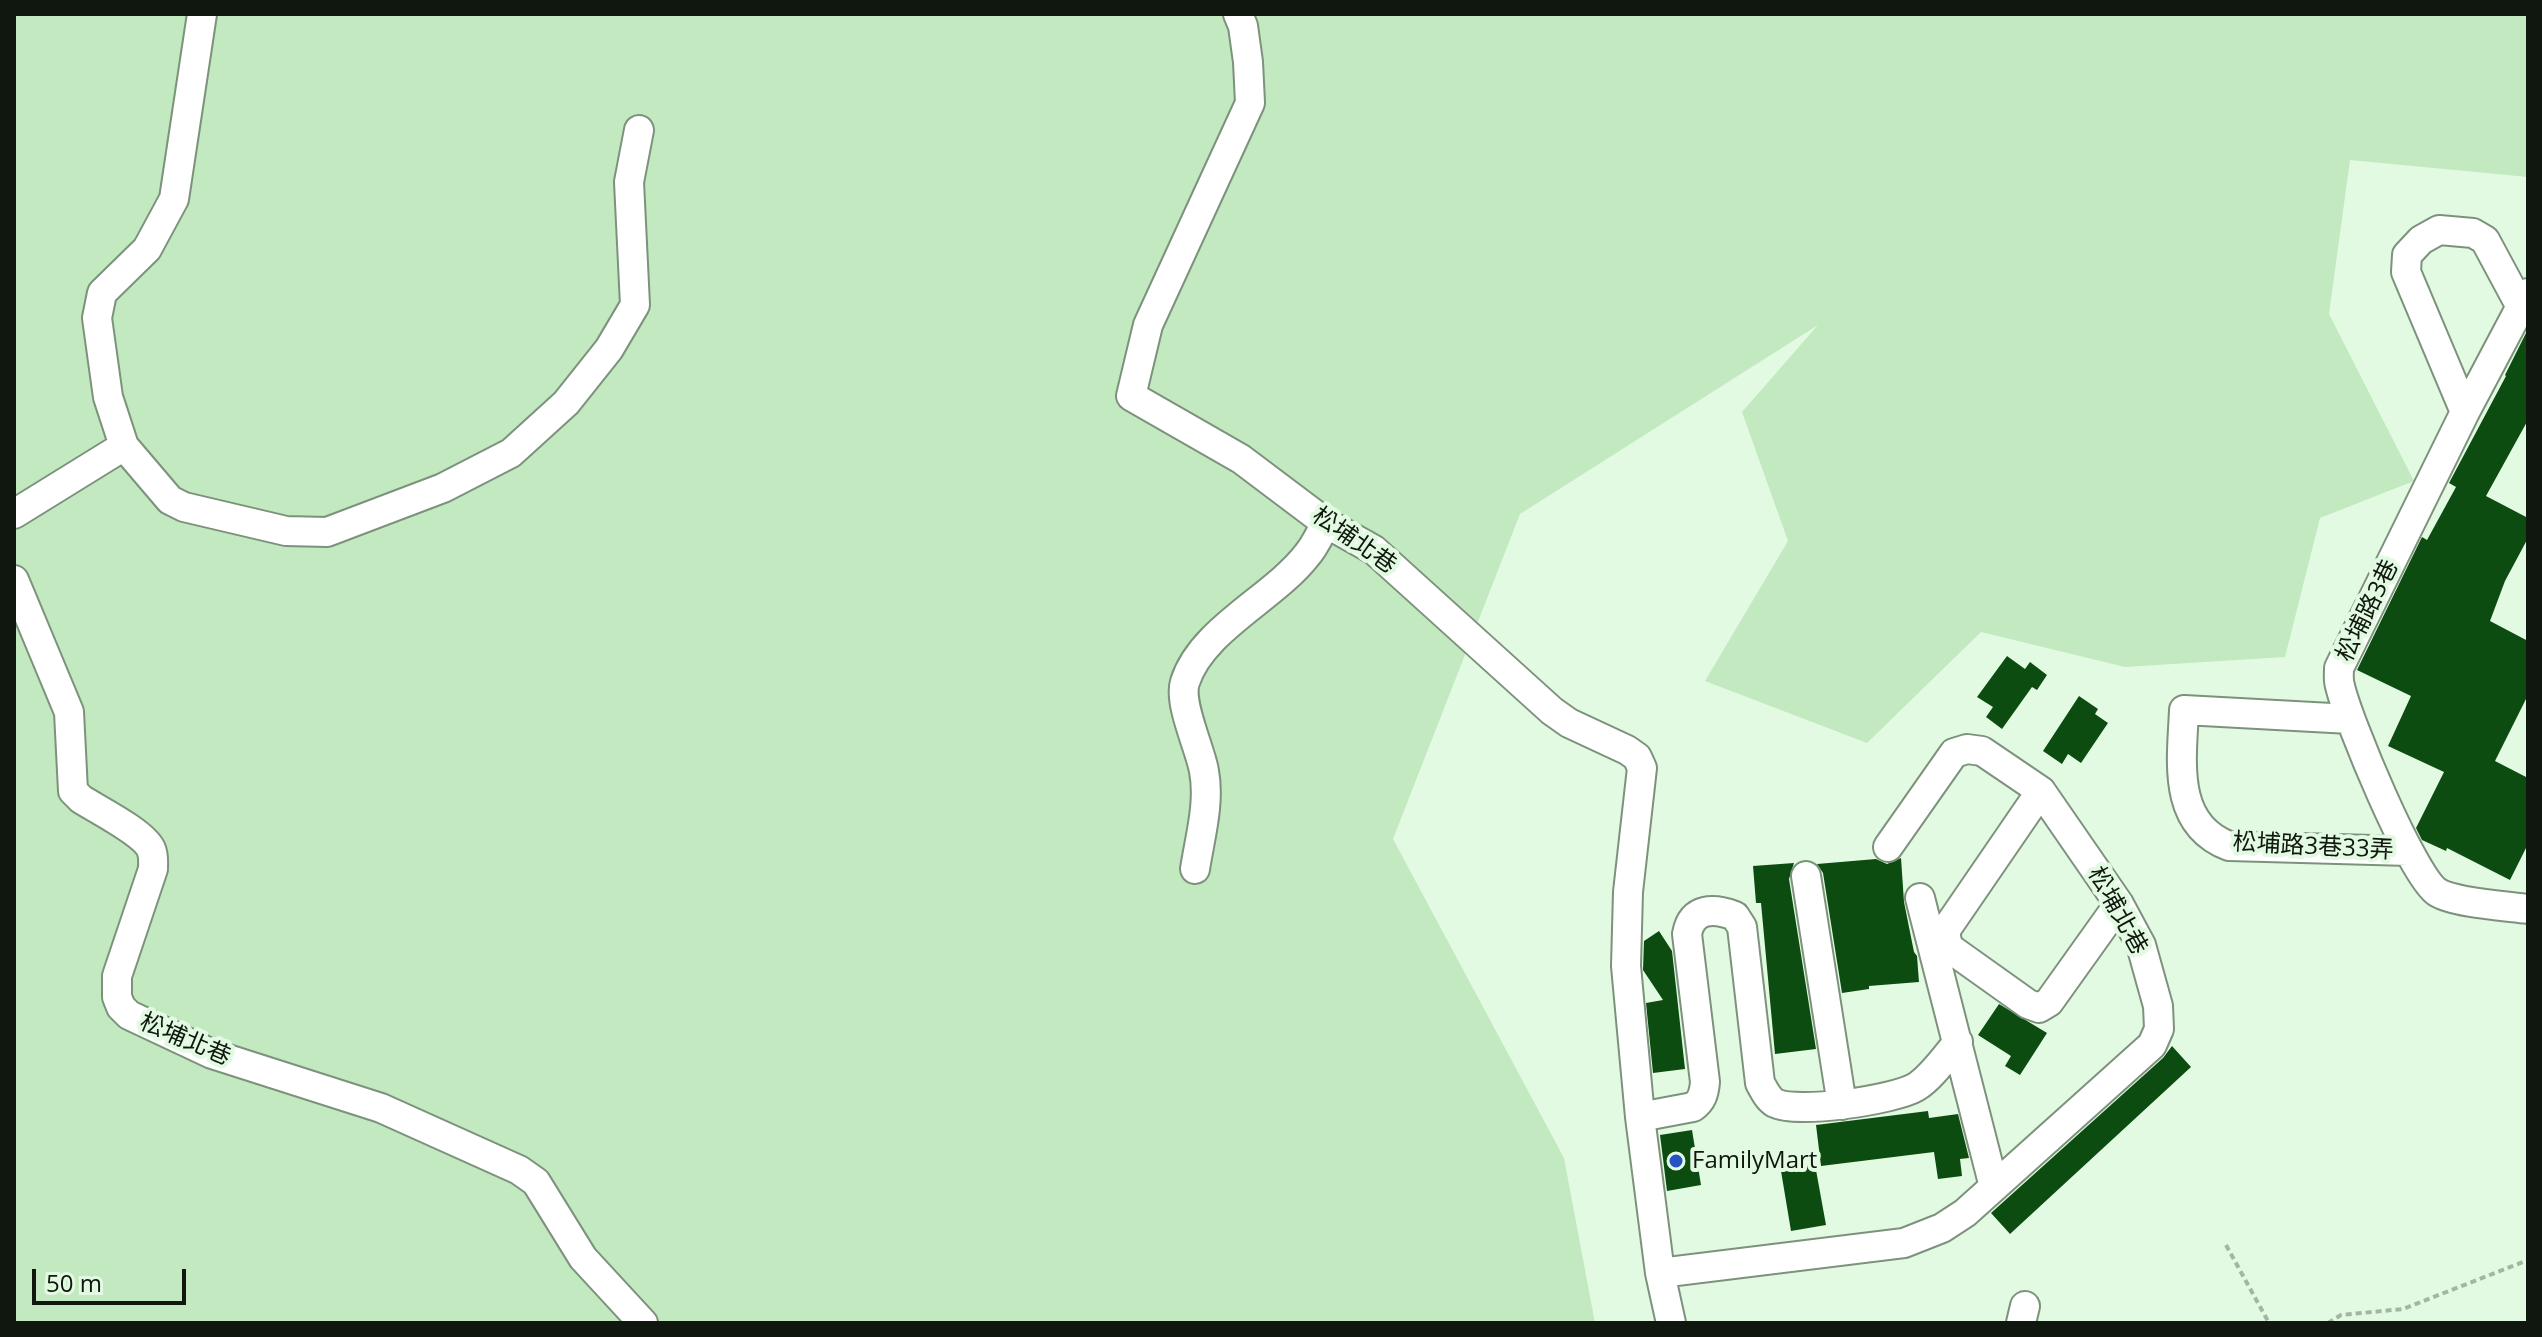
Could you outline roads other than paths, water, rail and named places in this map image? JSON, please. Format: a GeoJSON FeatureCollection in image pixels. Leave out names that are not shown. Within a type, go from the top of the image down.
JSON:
{"type":"FeatureCollection","features":[{"type":"Feature","properties":{"kind":"street"},"geometry":{"type":"LineString","coordinates":[[202,14],[174,199],[147,249],[102,293],[97,318],[108,397],[124,446],[170,500],[184,507],[286,531],[327,532],[443,488],[511,453],[566,403],[609,349],[635,305],[629,182],[639,130]]}},
{"type":"Feature","properties":{"kind":"street","name":"松埔北巷"},"geometry":{"type":"LineString","coordinates":[[1238,14],[1243,26],[1250,103],[1148,325],[1131,396],[1241,459],[1326,523],[1374,550],[1561,717],[1637,757],[1642,768],[1628,892],[1626,966],[1640,1117],[1660,1273],[1671,1323]]}},
{"type":"Feature","properties":{"kind":"street"},"geometry":{"type":"LineString","coordinates":[[2465,412],[2406,272],[2407,255],[2421,240],[2439,230],[2473,233],[2485,240],[2525,300]]}},
{"type":"Feature","properties":{"kind":"street","name":"松埔路3巷"},"geometry":{"type":"LineString","coordinates":[[2525,300],[2465,412],[2339,668],[2338,682],[2350,719],[2409,851],[2429,885],[2440,893],[2528,909]]}},
{"type":"Feature","properties":{"kind":"street"},"geometry":{"type":"LineString","coordinates":[[14,514],[124,446]]}},
{"type":"Feature","properties":{"kind":"street"},"geometry":{"type":"LineString","coordinates":[[1195,869],[1206,801],[1204,772],[1183,686],[1192,665],[1213,640],[1307,555],[1326,523]]}},
{"type":"Feature","properties":{"kind":"street","name":"松埔北巷"},"geometry":{"type":"LineString","coordinates":[[14,580],[69,712],[73,791],[150,845],[153,855],[153,869],[117,976],[117,997],[121,1007],[129,1015],[212,1054],[381,1108],[519,1170],[536,1182],[583,1258],[643,1323]]}},
{"type":"Feature","properties":{"kind":"street","name":"松埔路3巷33弄"},"geometry":{"type":"LineString","coordinates":[[2350,719],[2184,710],[2181,785],[2186,800],[2204,831],[2229,846],[2409,851]]}},
{"type":"Feature","properties":{"kind":"street","name":"松埔北巷"},"geometry":{"type":"LineString","coordinates":[[1660,1273],[1904,1243],[1942,1228],[1965,1213],[2152,1045],[2159,1029],[2158,1006],[2141,945],[2119,904],[2041,791],[1982,751],[1967,749],[1954,753],[1888,847]]}},
{"type":"Feature","properties":{"kind":"street"},"geometry":{"type":"LineString","coordinates":[[2041,791],[1945,931],[1948,947],[2028,1004],[2039,1008],[2049,1002],[2119,904]]}},
{"type":"Feature","properties":{"kind":"street"},"geometry":{"type":"LineString","coordinates":[[1806,876],[1842,1105]]}},
{"type":"Feature","properties":{"kind":"street"},"geometry":{"type":"LineString","coordinates":[[1920,898],[1994,1187]]}},
{"type":"Feature","properties":{"kind":"street"},"geometry":{"type":"LineString","coordinates":[[1640,1117],[1693,1107],[1700,1102],[1704,1093],[1687,934],[1689,923],[1695,915],[1708,909],[1735,916],[1742,927],[1760,1083],[1771,1101],[1799,1107],[1842,1105],[1905,1092],[1918,1086],[1958,1042]]}},
{"type":"Feature","properties":{"kind":"place","name":"FamilyMart"},"geometry":{"type":"Point","coordinates":[1676,1161]}}]}
